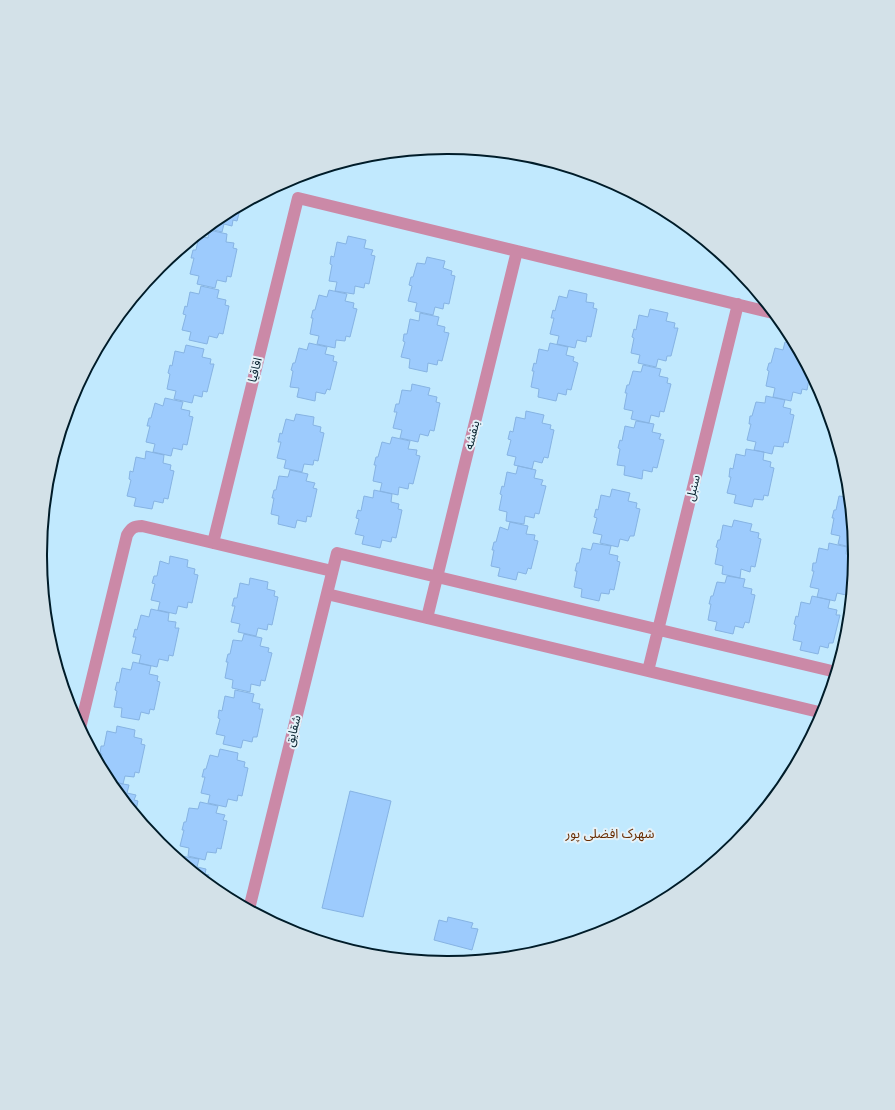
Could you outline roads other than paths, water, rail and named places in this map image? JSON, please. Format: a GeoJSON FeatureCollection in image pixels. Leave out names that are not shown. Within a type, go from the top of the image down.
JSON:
{"type":"FeatureCollection","features":[{"type":"Feature","properties":{"kind":"street","name":"اقاقیا"},"geometry":{"type":"LineString","coordinates":[[213,542],[298,198],[517,251]]}},
{"type":"Feature","properties":{"kind":"street"},"geometry":{"type":"LineString","coordinates":[[517,251],[765,311]]}},
{"type":"Feature","properties":{"kind":"street","name":"بنفشه"},"geometry":{"type":"LineString","coordinates":[[428,618],[517,251]]}},
{"type":"Feature","properties":{"kind":"street","name":"سنبل"},"geometry":{"type":"LineString","coordinates":[[648,672],[738,304]]}},
{"type":"Feature","properties":{"kind":"street"},"geometry":{"type":"LineString","coordinates":[[82,719],[127,535],[130,529],[136,526],[142,526],[332,571]]}},
{"type":"Feature","properties":{"kind":"street","name":"شقایق"},"geometry":{"type":"LineString","coordinates":[[250,904],[337,553],[438,577]]}},
{"type":"Feature","properties":{"kind":"street"},"geometry":{"type":"LineString","coordinates":[[438,577],[831,671]]}},
{"type":"Feature","properties":{"kind":"street"},"geometry":{"type":"LineString","coordinates":[[327,594],[816,711]]}},
{"type":"Feature","properties":{"kind":"district","name":"شهرک افضلی ‌پور"},"geometry":{"type":"Point","coordinates":[610,833]}}]}
